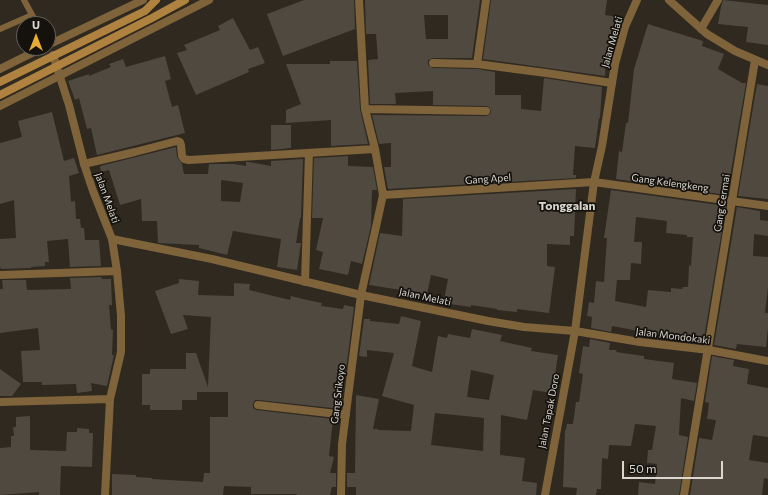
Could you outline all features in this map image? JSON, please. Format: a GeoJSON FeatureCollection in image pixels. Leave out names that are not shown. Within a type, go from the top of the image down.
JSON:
{"type":"FeatureCollection","features":[{"type":"Feature","properties":{"kind":"main road"},"geometry":{"type":"LineString","coordinates":[[56,54],[145,11],[156,0]]}},
{"type":"Feature","properties":{"kind":"main road"},"geometry":{"type":"LineString","coordinates":[[0,94],[185,0]]}},
{"type":"Feature","properties":{"kind":"main road"},"geometry":{"type":"LineString","coordinates":[[0,82],[51,56]]}},
{"type":"Feature","properties":{"kind":"street"},"geometry":{"type":"LineString","coordinates":[[56,41],[143,0]]}},
{"type":"Feature","properties":{"kind":"street"},"geometry":{"type":"LineString","coordinates":[[0,106],[209,0]]}},
{"type":"Feature","properties":{"kind":"street"},"geometry":{"type":"LineString","coordinates":[[359,0],[365,109],[384,195]]}},
{"type":"Feature","properties":{"kind":"street"},"geometry":{"type":"LineString","coordinates":[[477,64],[486,0]]}},
{"type":"Feature","properties":{"kind":"street","name":"Jalan Melati"},"geometry":{"type":"LineString","coordinates":[[53,56],[84,164],[112,239],[212,259],[360,295],[524,327],[575,331],[594,182],[602,146],[615,64],[625,26],[637,0]]}},
{"type":"Feature","properties":{"kind":"street"},"geometry":{"type":"LineString","coordinates":[[669,0],[701,29],[735,51],[768,65]]}},
{"type":"Feature","properties":{"kind":"street"},"geometry":{"type":"LineString","coordinates":[[701,29],[718,0]]}},
{"type":"Feature","properties":{"kind":"street"},"geometry":{"type":"LineString","coordinates":[[0,69],[26,56]]}},
{"type":"Feature","properties":{"kind":"street","name":"Gang Cermai"},"geometry":{"type":"LineString","coordinates":[[684,495],[709,350],[755,60]]}},
{"type":"Feature","properties":{"kind":"street"},"geometry":{"type":"LineString","coordinates":[[433,63],[477,64],[612,83]]}},
{"type":"Feature","properties":{"kind":"street"},"geometry":{"type":"LineString","coordinates":[[365,109],[486,111]]}},
{"type":"Feature","properties":{"kind":"street"},"geometry":{"type":"LineString","coordinates":[[84,164],[177,141],[180,142],[181,145],[182,156],[184,159],[189,160],[375,149]]}},
{"type":"Feature","properties":{"kind":"street"},"geometry":{"type":"LineString","coordinates":[[305,282],[309,153]]}},
{"type":"Feature","properties":{"kind":"street","name":"Gang Kelengkeng"},"geometry":{"type":"LineString","coordinates":[[594,182],[768,206]]}},
{"type":"Feature","properties":{"kind":"street","name":"Gang Apel"},"geometry":{"type":"LineString","coordinates":[[384,195],[594,182]]}},
{"type":"Feature","properties":{"kind":"street","name":"Gang Srikoyo"},"geometry":{"type":"LineString","coordinates":[[341,495],[342,444],[360,295],[384,195]]}},
{"type":"Feature","properties":{"kind":"street"},"geometry":{"type":"LineString","coordinates":[[104,495],[110,399],[121,352],[121,316],[117,271],[112,239]]}},
{"type":"Feature","properties":{"kind":"street"},"geometry":{"type":"LineString","coordinates":[[0,275],[117,271]]}},
{"type":"Feature","properties":{"kind":"street","name":"Jalan Mondokaki"},"geometry":{"type":"LineString","coordinates":[[575,331],[640,342],[709,350],[768,361]]}},
{"type":"Feature","properties":{"kind":"street","name":"Jalan Tapak Doro"},"geometry":{"type":"LineString","coordinates":[[545,495],[575,331]]}},
{"type":"Feature","properties":{"kind":"street"},"geometry":{"type":"LineString","coordinates":[[0,402],[110,399]]}},
{"type":"Feature","properties":{"kind":"street"},"geometry":{"type":"LineString","coordinates":[[258,405],[346,416]]}},
{"type":"Feature","properties":{"kind":"lane"},"geometry":{"type":"LineString","coordinates":[[0,29],[32,15],[24,0]]}},
{"type":"Feature","properties":{"kind":"building"},"geometry":{"type":"Polygon","coordinates":[[[304,0],[354,0],[355,29],[283,56],[267,14],[304,0]]]}},
{"type":"Feature","properties":{"kind":"building"},"geometry":{"type":"Polygon","coordinates":[[[365,0],[480,0],[472,58],[433,58],[428,60],[428,65],[433,68],[477,69],[495,72],[495,95],[521,95],[521,109],[541,111],[544,78],[602,87],[600,118],[595,148],[575,146],[573,175],[576,175],[576,178],[388,189],[384,167],[391,167],[391,143],[379,144],[372,115],[486,116],[490,114],[491,111],[489,107],[486,106],[433,105],[433,91],[395,93],[396,104],[370,104],[368,60],[378,59],[376,34],[366,34],[365,0]],[[424,15],[426,39],[448,39],[448,15],[424,15]]]}},
{"type":"Feature","properties":{"kind":"building"},"geometry":{"type":"Polygon","coordinates":[[[491,0],[607,0],[605,15],[618,17],[615,35],[609,34],[605,76],[483,59],[491,0]]]}},
{"type":"Feature","properties":{"kind":"building"},"geometry":{"type":"Polygon","coordinates":[[[723,0],[768,5],[768,45],[746,42],[748,27],[718,24],[723,0]]]}},
{"type":"Feature","properties":{"kind":"building"},"geometry":{"type":"Polygon","coordinates":[[[233,18],[250,50],[258,47],[265,63],[248,69],[249,72],[196,95],[177,53],[187,50],[184,45],[220,30],[218,26],[233,18]]]}},
{"type":"Feature","properties":{"kind":"building"},"geometry":{"type":"Polygon","coordinates":[[[648,24],[703,41],[702,46],[724,54],[718,69],[742,83],[746,83],[727,195],[616,179],[619,151],[622,152],[626,123],[628,123],[634,69],[648,24]]]}},
{"type":"Feature","properties":{"kind":"building"},"geometry":{"type":"Polygon","coordinates":[[[165,56],[171,79],[165,81],[172,107],[178,105],[185,133],[97,155],[91,128],[87,129],[79,98],[75,100],[68,81],[89,74],[89,76],[111,67],[109,64],[123,59],[126,67],[165,56]]]}},
{"type":"Feature","properties":{"kind":"building"},"geometry":{"type":"Polygon","coordinates":[[[330,61],[357,61],[360,109],[368,144],[331,146],[331,120],[286,123],[286,110],[301,104],[286,64],[330,64],[330,61]]]}},
{"type":"Feature","properties":{"kind":"building"},"geometry":{"type":"Polygon","coordinates":[[[757,84],[768,86],[768,199],[738,196],[757,84]]]}},
{"type":"Feature","properties":{"kind":"building"},"geometry":{"type":"Polygon","coordinates":[[[52,112],[64,161],[74,158],[79,173],[69,176],[71,202],[75,201],[76,219],[80,219],[81,228],[84,228],[85,240],[99,240],[101,266],[70,267],[68,239],[47,241],[49,262],[45,262],[45,266],[1,269],[0,239],[16,238],[14,200],[0,204],[0,143],[22,137],[18,121],[52,112]]]}},
{"type":"Feature","properties":{"kind":"building"},"geometry":{"type":"Polygon","coordinates":[[[271,125],[291,125],[291,148],[271,150],[271,125]]]}},
{"type":"Feature","properties":{"kind":"building"},"geometry":{"type":"Polygon","coordinates":[[[176,147],[177,157],[182,164],[184,174],[208,174],[209,164],[234,164],[246,166],[246,162],[249,162],[271,166],[271,161],[303,159],[301,218],[296,243],[301,243],[297,270],[277,267],[281,239],[233,231],[227,255],[199,248],[199,245],[158,243],[157,221],[142,221],[141,199],[120,205],[109,170],[101,172],[100,166],[176,147]],[[221,180],[221,201],[240,202],[243,183],[221,180]]]}},
{"type":"Feature","properties":{"kind":"building"},"geometry":{"type":"Polygon","coordinates":[[[348,156],[348,166],[373,167],[377,190],[372,190],[371,226],[362,264],[351,261],[348,275],[319,269],[323,252],[316,250],[323,218],[312,218],[314,158],[348,156]]]}},
{"type":"Feature","properties":{"kind":"building"},"geometry":{"type":"Polygon","coordinates":[[[576,189],[574,236],[570,236],[570,245],[547,244],[547,266],[555,267],[549,313],[517,309],[517,312],[471,305],[471,307],[450,304],[451,300],[444,300],[448,279],[431,275],[427,294],[369,285],[380,233],[402,236],[403,199],[576,189]]]}},
{"type":"Feature","properties":{"kind":"building"},"geometry":{"type":"Polygon","coordinates":[[[611,190],[726,206],[703,344],[696,343],[696,339],[676,337],[676,340],[643,337],[644,332],[612,326],[611,332],[591,328],[592,317],[587,316],[589,302],[594,303],[596,281],[604,282],[607,238],[604,238],[611,190]],[[636,217],[634,242],[642,242],[641,264],[631,263],[630,280],[617,280],[615,301],[646,307],[648,290],[671,292],[671,288],[682,289],[683,287],[688,287],[693,237],[666,233],[667,221],[636,217]]]}},
{"type":"Feature","properties":{"kind":"building"},"geometry":{"type":"Polygon","coordinates":[[[737,207],[760,211],[760,220],[768,221],[768,236],[754,234],[753,256],[768,257],[768,287],[765,313],[768,313],[766,347],[737,344],[736,349],[714,345],[737,207]]]}},
{"type":"Feature","properties":{"kind":"building"},"geometry":{"type":"Polygon","coordinates":[[[101,277],[102,279],[111,279],[112,305],[109,305],[111,330],[113,330],[112,355],[114,355],[107,386],[91,383],[92,391],[77,393],[76,384],[42,385],[42,382],[23,382],[21,351],[40,350],[38,328],[0,333],[0,289],[3,289],[2,280],[26,280],[27,290],[71,289],[70,278],[101,277]]]}},
{"type":"Feature","properties":{"kind":"building"},"geometry":{"type":"Polygon","coordinates":[[[179,279],[199,281],[198,295],[234,296],[234,283],[250,284],[249,290],[290,300],[291,296],[322,303],[321,306],[343,309],[344,305],[354,307],[341,409],[259,400],[255,400],[253,404],[253,408],[257,410],[333,419],[329,456],[334,457],[330,473],[336,473],[336,487],[332,487],[330,495],[251,494],[251,487],[224,486],[223,495],[112,495],[112,474],[136,475],[136,477],[152,479],[203,482],[204,473],[210,473],[210,417],[228,417],[228,392],[197,392],[197,400],[182,400],[182,410],[150,410],[150,405],[142,405],[142,374],[150,374],[150,369],[186,369],[186,353],[196,353],[208,387],[211,317],[183,315],[188,329],[171,334],[155,291],[179,283],[179,279]]]}},
{"type":"Feature","properties":{"kind":"building"},"geometry":{"type":"Polygon","coordinates":[[[401,316],[421,321],[412,366],[432,372],[438,336],[447,338],[448,334],[470,338],[472,329],[502,335],[500,341],[532,348],[531,351],[558,355],[552,393],[533,390],[527,420],[501,415],[500,455],[525,458],[522,481],[537,483],[536,495],[356,495],[356,487],[347,487],[347,473],[355,473],[356,395],[379,399],[373,429],[411,431],[414,405],[382,396],[394,353],[367,350],[367,357],[359,356],[364,319],[399,324],[401,316]],[[471,370],[467,397],[489,400],[494,375],[471,370]],[[435,413],[431,445],[483,451],[484,418],[435,413]]]}},
{"type":"Feature","properties":{"kind":"building"},"geometry":{"type":"Polygon","coordinates":[[[590,339],[610,343],[609,350],[617,350],[616,352],[644,356],[644,359],[674,363],[672,379],[697,383],[694,401],[681,398],[679,435],[688,437],[679,495],[638,495],[639,482],[655,484],[657,464],[647,463],[648,450],[652,450],[656,426],[635,424],[631,446],[609,445],[608,459],[602,458],[601,489],[597,489],[596,495],[576,495],[577,488],[563,487],[565,430],[567,424],[573,424],[576,402],[579,402],[583,374],[579,373],[583,346],[589,347],[590,339]]]}},
{"type":"Feature","properties":{"kind":"building"},"geometry":{"type":"Polygon","coordinates":[[[712,356],[734,360],[733,366],[749,369],[747,384],[768,388],[768,437],[753,435],[749,460],[768,463],[768,479],[764,478],[762,495],[690,495],[699,438],[712,440],[716,420],[707,419],[709,403],[705,402],[712,356]]]}},
{"type":"Feature","properties":{"kind":"building"},"geometry":{"type":"Polygon","coordinates":[[[0,369],[21,384],[12,396],[0,396],[0,369]]]}},
{"type":"Feature","properties":{"kind":"building"},"geometry":{"type":"Polygon","coordinates":[[[30,416],[30,450],[66,451],[67,432],[77,432],[77,428],[89,429],[89,433],[93,433],[92,467],[61,466],[60,495],[39,495],[39,492],[0,495],[0,448],[11,447],[11,436],[14,436],[13,427],[16,427],[16,417],[30,416]]]}},
{"type":"Feature","properties":{"kind":"district","name":"Tonggalan"},"geometry":{"type":"Point","coordinates":[567,206]}}]}
